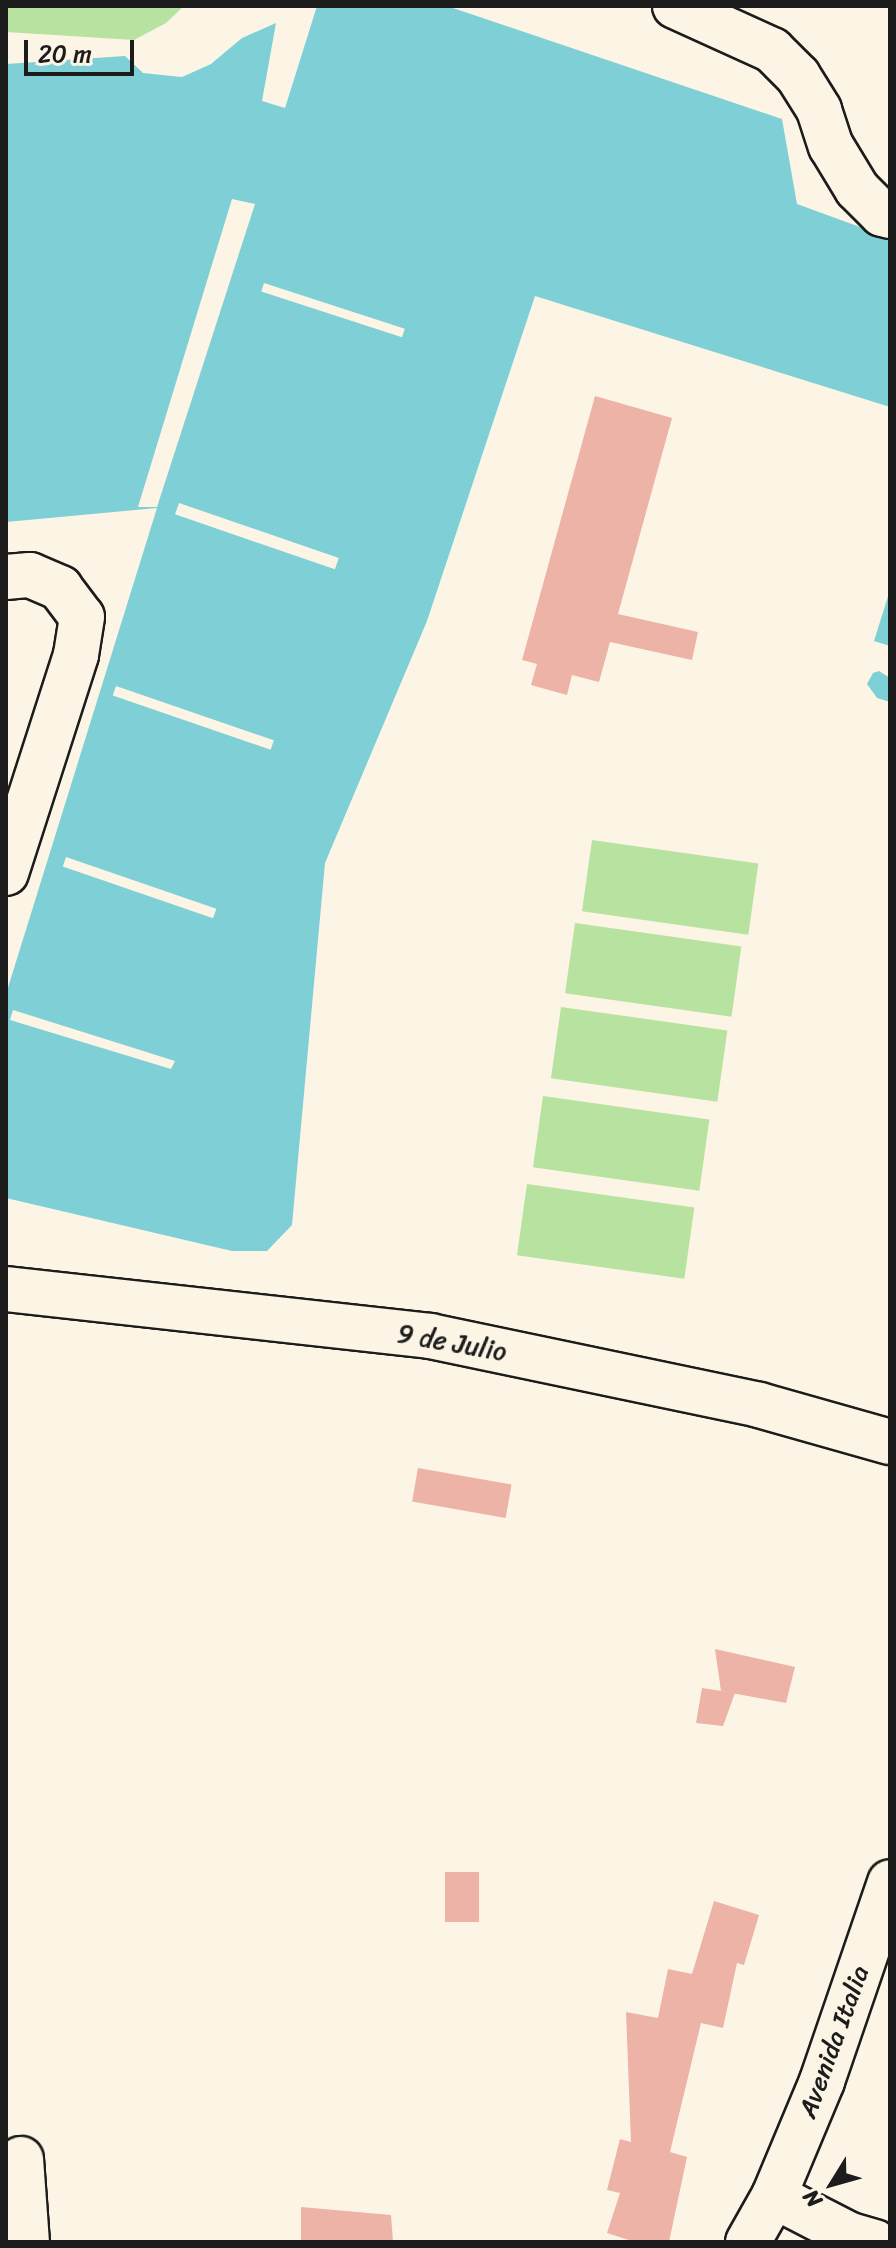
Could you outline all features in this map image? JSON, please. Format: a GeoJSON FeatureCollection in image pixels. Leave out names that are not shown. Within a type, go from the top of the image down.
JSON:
{"type":"FeatureCollection","features":[{"type":"Feature","properties":{"kind":"street"},"geometry":{"type":"LineString","coordinates":[[675,6],[772,50],[798,76],[819,110],[831,146],[857,189],[882,214],[890,216]]}},
{"type":"Feature","properties":{"kind":"street"},"geometry":{"type":"LineString","coordinates":[[6,577],[30,575],[60,588],[82,617],[76,655],[6,873]]}},
{"type":"Feature","properties":{"kind":"street","name":"9 de Julio"},"geometry":{"type":"LineString","coordinates":[[6,1289],[430,1336],[759,1405],[890,1442]]}},
{"type":"Feature","properties":{"kind":"street","name":"Avenida Italia"},"geometry":{"type":"LineString","coordinates":[[748,2242],[774,2196],[822,2081],[890,1882]]}},
{"type":"Feature","properties":{"kind":"street"},"geometry":{"type":"LineString","coordinates":[[21,2159],[27,2242]]}},
{"type":"Feature","properties":{"kind":"street"},"geometry":{"type":"LineString","coordinates":[[774,2196],[850,2235],[875,2242]]}},
{"type":"Feature","properties":{"kind":"green space"},"geometry":{"type":"Polygon","coordinates":[[[6,6],[184,6],[166,23],[134,40],[6,32],[6,6]]]}},
{"type":"Feature","properties":{"kind":"green space"},"geometry":{"type":"Polygon","coordinates":[[[592,840],[758,863],[748,935],[582,911],[592,840]]]}},
{"type":"Feature","properties":{"kind":"green space"},"geometry":{"type":"Polygon","coordinates":[[[575,923],[741,946],[731,1017],[565,993],[575,923]]]}},
{"type":"Feature","properties":{"kind":"green space"},"geometry":{"type":"Polygon","coordinates":[[[561,1007],[727,1030],[717,1102],[551,1078],[561,1007]]]}},
{"type":"Feature","properties":{"kind":"green space"},"geometry":{"type":"Polygon","coordinates":[[[543,1096],[709,1119],[699,1191],[533,1167],[543,1096]]]}},
{"type":"Feature","properties":{"kind":"green space"},"geometry":{"type":"Polygon","coordinates":[[[527,1184],[694,1208],[684,1279],[517,1255],[527,1184]]]}},
{"type":"Feature","properties":{"kind":"water"},"geometry":{"type":"Polygon","coordinates":[[[317,6],[447,6],[782,119],[797,204],[890,238],[890,407],[535,296],[427,621],[325,863],[292,1225],[267,1251],[232,1251],[6,1198],[6,994],[157,508],[6,522],[6,64],[125,56],[143,73],[182,77],[211,64],[242,38],[276,23],[262,101],[285,108],[317,6]]]}},
{"type":"Feature","properties":{"kind":"water"},"geometry":{"type":"Polygon","coordinates":[[[890,590],[890,646],[874,641],[890,590]]]}},
{"type":"Feature","properties":{"kind":"water"},"geometry":{"type":"Polygon","coordinates":[[[879,671],[890,678],[890,702],[877,698],[867,684],[873,673],[879,671]]]}},
{"type":"Feature","properties":{"kind":"pier"},"geometry":{"type":"Polygon","coordinates":[[[232,199],[255,204],[157,507],[138,507],[232,199]]]}},
{"type":"Feature","properties":{"kind":"pier"},"geometry":{"type":"Polygon","coordinates":[[[264,283],[405,329],[402,337],[261,292],[264,283]]]}},
{"type":"Feature","properties":{"kind":"pier"},"geometry":{"type":"Polygon","coordinates":[[[179,503],[339,558],[335,569],[175,514],[179,503]]]}},
{"type":"Feature","properties":{"kind":"pier"},"geometry":{"type":"Polygon","coordinates":[[[116,686],[274,740],[271,750],[113,695],[116,686]]]}},
{"type":"Feature","properties":{"kind":"pier"},"geometry":{"type":"Polygon","coordinates":[[[66,857],[216,909],[213,918],[63,866],[66,857]]]}},
{"type":"Feature","properties":{"kind":"pier"},"geometry":{"type":"Polygon","coordinates":[[[13,1010],[175,1061],[171,1069],[10,1020],[13,1010]]]}},
{"type":"Feature","properties":{"kind":"building"},"geometry":{"type":"Polygon","coordinates":[[[595,396],[672,418],[618,614],[698,632],[692,660],[610,642],[599,682],[572,675],[567,695],[531,685],[537,664],[522,660],[595,396]]]}},
{"type":"Feature","properties":{"kind":"building"},"geometry":{"type":"Polygon","coordinates":[[[418,1468],[512,1484],[506,1518],[412,1501],[418,1468]]]}},
{"type":"Feature","properties":{"kind":"building"},"geometry":{"type":"Polygon","coordinates":[[[715,1649],[795,1667],[786,1703],[721,1691],[715,1649]]]}},
{"type":"Feature","properties":{"kind":"building"},"geometry":{"type":"Polygon","coordinates":[[[702,1688],[735,1693],[723,1726],[696,1723],[702,1688]]]}},
{"type":"Feature","properties":{"kind":"building"},"geometry":{"type":"Polygon","coordinates":[[[445,1872],[479,1872],[479,1922],[445,1922],[445,1872]]]}},
{"type":"Feature","properties":{"kind":"building"},"geometry":{"type":"Polygon","coordinates":[[[714,1901],[759,1915],[744,1965],[737,1963],[723,2028],[701,2023],[670,2152],[687,2157],[669,2242],[635,2242],[607,2233],[620,2193],[607,2190],[620,2139],[631,2142],[626,2012],[658,2018],[668,1969],[692,1974],[714,1901]]]}},
{"type":"Feature","properties":{"kind":"building"},"geometry":{"type":"Polygon","coordinates":[[[301,2207],[391,2215],[393,2242],[301,2242],[301,2207]]]}}]}
